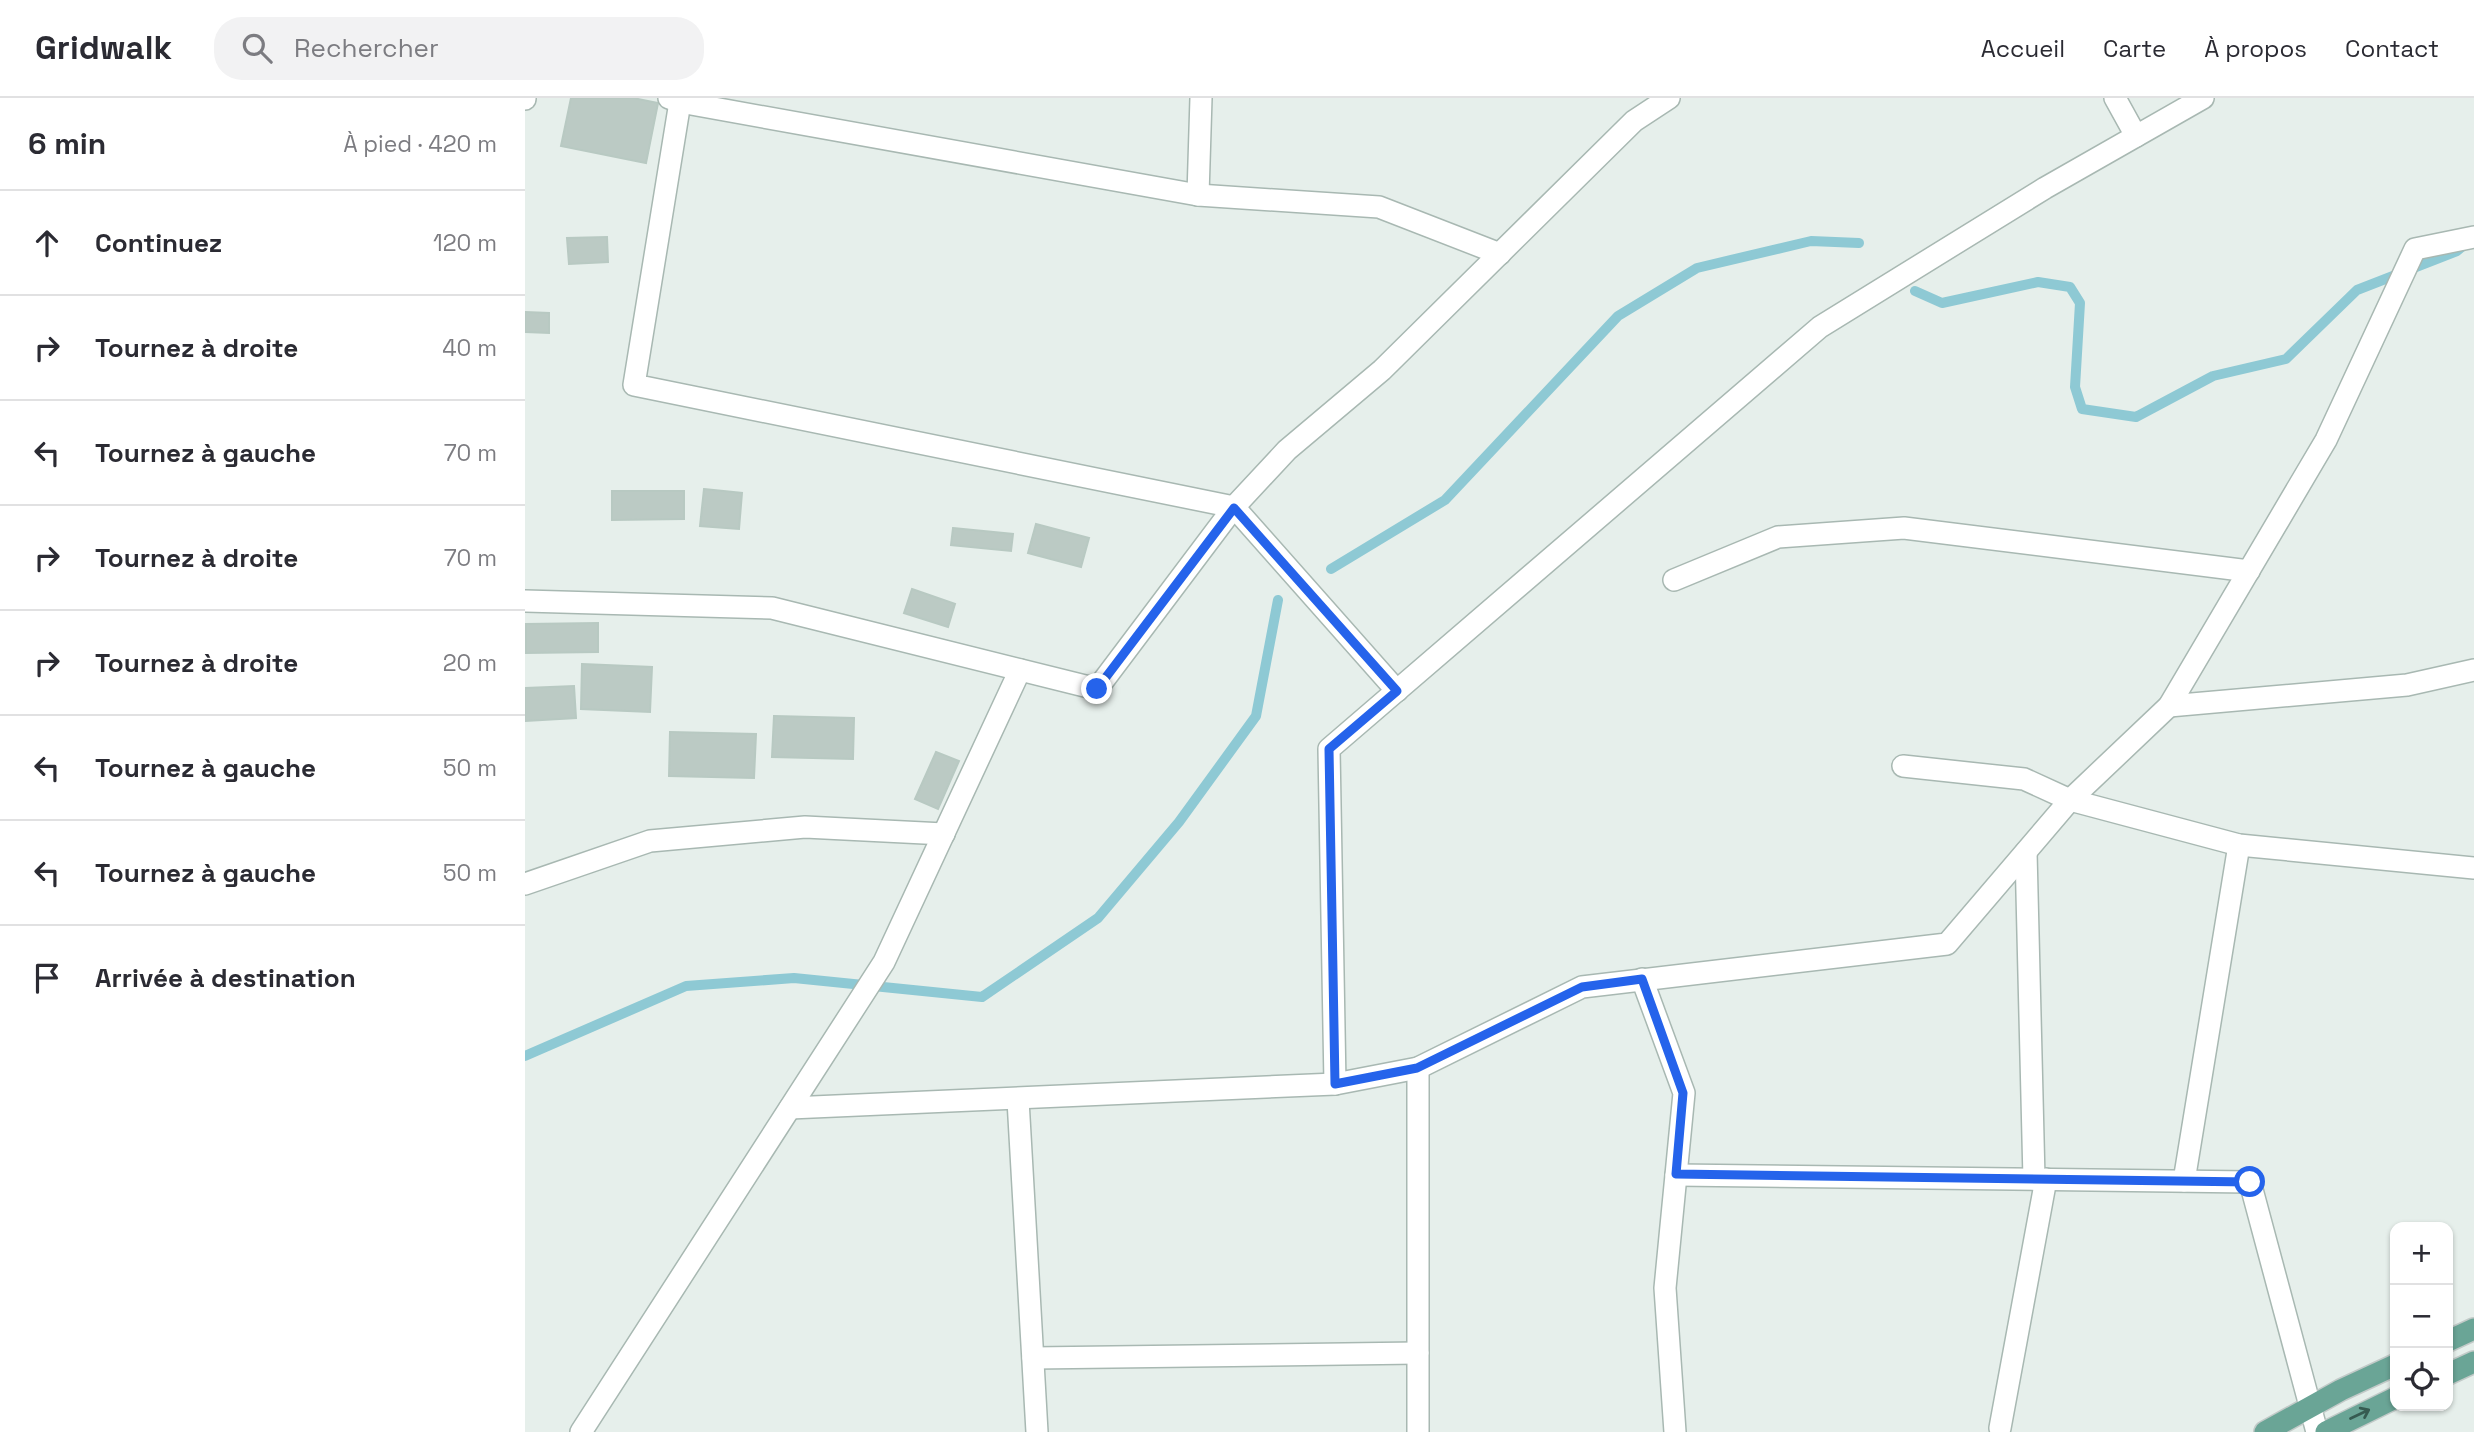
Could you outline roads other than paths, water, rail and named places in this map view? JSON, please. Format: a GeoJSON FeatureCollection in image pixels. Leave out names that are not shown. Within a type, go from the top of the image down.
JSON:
{"type":"FeatureCollection","features":[{"type":"Feature","properties":{"kind":"main road"},"geometry":{"type":"LineString","coordinates":[[2453,1339],[2474,1329]]}},
{"type":"Feature","properties":{"kind":"main road"},"geometry":{"type":"LineString","coordinates":[[2453,1372],[2474,1362]]}},
{"type":"Feature","properties":{"kind":"main road"},"geometry":{"type":"LineString","coordinates":[[2265,1432],[2390,1367]]}},
{"type":"Feature","properties":{"kind":"main road"},"geometry":{"type":"LineString","coordinates":[[2326,1432],[2390,1400]]}},
{"type":"Feature","properties":{"kind":"street"},"geometry":{"type":"LineString","coordinates":[[1198,195],[1201,98]]}},
{"type":"Feature","properties":{"kind":"street"},"geometry":{"type":"LineString","coordinates":[[525,601],[772,608],[1097,689],[1234,508],[1287,450],[1382,370],[1634,121],[1669,98]]}},
{"type":"Feature","properties":{"kind":"street"},"geometry":{"type":"LineString","coordinates":[[2115,98],[2136,136]]}},
{"type":"Feature","properties":{"kind":"street"},"geometry":{"type":"LineString","coordinates":[[1335,1084],[1329,749],[1820,327],[2045,188],[2203,98]]}},
{"type":"Feature","properties":{"kind":"street"},"geometry":{"type":"LineString","coordinates":[[1397,691],[1234,508],[634,386],[674,100],[1198,195],[1379,207],[1500,254]]}},
{"type":"Feature","properties":{"kind":"street"},"geometry":{"type":"LineString","coordinates":[[790,1108],[1335,1084],[1417,1068],[1582,987],[1947,944],[2070,800],[2169,706],[2326,440],[2415,249],[2474,237]]}},
{"type":"Feature","properties":{"kind":"street"},"geometry":{"type":"LineString","coordinates":[[1674,580],[1778,537],[1904,528],[2249,571]]}},
{"type":"Feature","properties":{"kind":"street"},"geometry":{"type":"LineString","coordinates":[[581,1432],[884,962],[1020,670]]}},
{"type":"Feature","properties":{"kind":"street"},"geometry":{"type":"LineString","coordinates":[[2169,706],[2407,685],[2474,670]]}},
{"type":"Feature","properties":{"kind":"street"},"geometry":{"type":"LineString","coordinates":[[1903,766],[2024,779],[2070,800],[2239,845],[2474,868]]}},
{"type":"Feature","properties":{"kind":"street"},"geometry":{"type":"LineString","coordinates":[[525,884],[650,841],[805,827],[944,834]]}},
{"type":"Feature","properties":{"kind":"street"},"geometry":{"type":"LineString","coordinates":[[2184,1181],[2239,845]]}},
{"type":"Feature","properties":{"kind":"street"},"geometry":{"type":"LineString","coordinates":[[2000,1428],[2040,1179],[2026,852]]}},
{"type":"Feature","properties":{"kind":"street"},"geometry":{"type":"LineString","coordinates":[[1642,979],[1683,1093],[1665,1288],[1675,1432]]}},
{"type":"Feature","properties":{"kind":"street"},"geometry":{"type":"LineString","coordinates":[[1417,1068],[1418,1432]]}},
{"type":"Feature","properties":{"kind":"street"},"geometry":{"type":"LineString","coordinates":[[1018,1100],[1037,1432]]}},
{"type":"Feature","properties":{"kind":"street"},"geometry":{"type":"LineString","coordinates":[[1676,1174],[2250,1182],[2317,1432]]}},
{"type":"Feature","properties":{"kind":"street"},"geometry":{"type":"LineString","coordinates":[[1033,1358],[1418,1353]]}},
{"type":"Feature","properties":{"kind":"waterway"},"geometry":{"type":"LineString","coordinates":[[1331,569],[1445,500],[1618,316],[1697,268],[1811,241],[1859,243]]}},
{"type":"Feature","properties":{"kind":"waterway"},"geometry":{"type":"LineString","coordinates":[[1915,291],[1942,303],[2038,282],[2070,287],[2080,303],[2075,387],[2082,409],[2136,417],[2213,376],[2286,359],[2357,290],[2457,251],[2463,246]]}},
{"type":"Feature","properties":{"kind":"waterway"},"geometry":{"type":"LineString","coordinates":[[525,1056],[686,986],[794,978],[982,997],[1098,918],[1179,822],[1256,716],[1278,600]]}}]}
